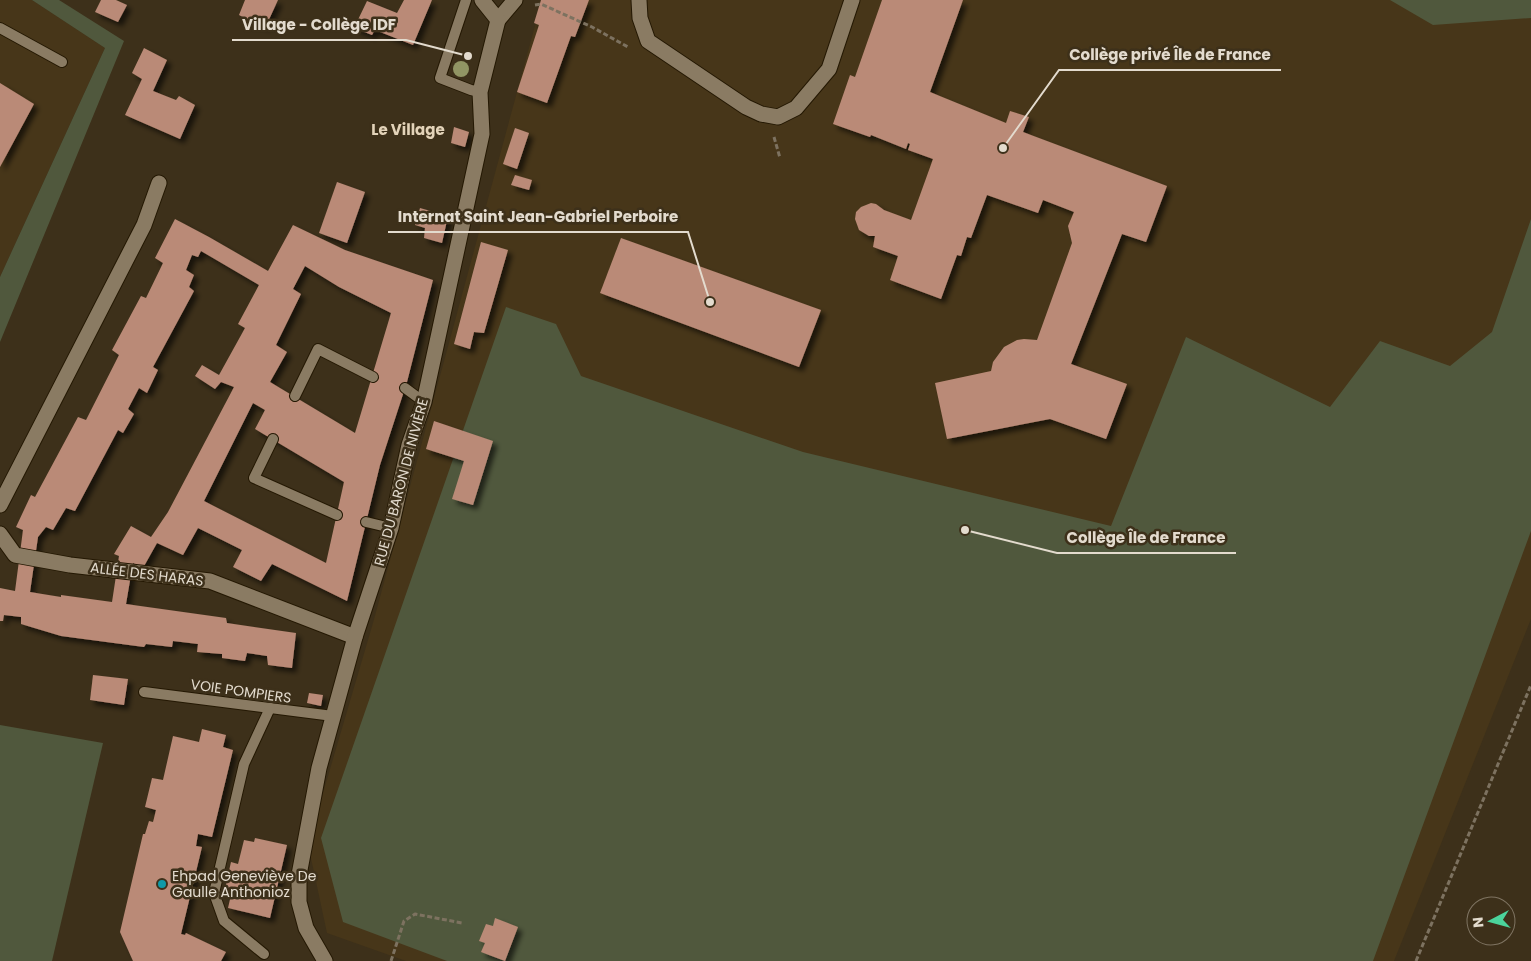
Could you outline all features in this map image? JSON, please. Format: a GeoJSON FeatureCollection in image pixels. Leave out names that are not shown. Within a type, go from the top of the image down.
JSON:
{"type":"FeatureCollection","features":[{"type":"Feature","properties":{"kind":"street"},"geometry":{"type":"LineString","coordinates":[[482,0],[498,20],[515,0]]}},
{"type":"Feature","properties":{"kind":"street"},"geometry":{"type":"LineString","coordinates":[[639,0],[640,18],[648,41],[746,107],[761,114],[778,117],[796,108],[829,69],[852,0]]}},
{"type":"Feature","properties":{"kind":"street","name":"RUE DU BARON DE NIVIÈRE"},"geometry":{"type":"LineString","coordinates":[[325,961],[306,928],[299,902],[299,875],[319,768],[355,637],[391,528],[409,445],[424,402],[482,134],[480,92],[498,20]]}},
{"type":"Feature","properties":{"kind":"street"},"geometry":{"type":"LineString","coordinates":[[0,505],[144,225],[159,183]]}},
{"type":"Feature","properties":{"kind":"street","name":"ALLÉE DES HARAS"},"geometry":{"type":"LineString","coordinates":[[0,534],[15,556],[70,565],[210,581],[355,637]]}},
{"type":"Feature","properties":{"kind":"lane"},"geometry":{"type":"LineString","coordinates":[[466,0],[440,78],[480,92]]}},
{"type":"Feature","properties":{"kind":"lane"},"geometry":{"type":"LineString","coordinates":[[0,28],[62,62]]}},
{"type":"Feature","properties":{"kind":"lane"},"geometry":{"type":"LineString","coordinates":[[295,396],[318,349],[373,377]]}},
{"type":"Feature","properties":{"kind":"lane"},"geometry":{"type":"LineString","coordinates":[[405,388],[424,402]]}},
{"type":"Feature","properties":{"kind":"lane"},"geometry":{"type":"LineString","coordinates":[[273,439],[254,478],[337,515]]}},
{"type":"Feature","properties":{"kind":"lane"},"geometry":{"type":"LineString","coordinates":[[366,522],[391,528]]}},
{"type":"Feature","properties":{"kind":"lane","name":"VOIE POMPIERS"},"geometry":{"type":"LineString","coordinates":[[144,692],[333,716]]}},
{"type":"Feature","properties":{"kind":"lane"},"geometry":{"type":"LineString","coordinates":[[264,954],[224,920],[214,893],[244,764],[270,708]]}},
{"type":"Feature","properties":{"kind":"path"},"geometry":{"type":"LineString","coordinates":[[547,6],[592,26]]}},
{"type":"Feature","properties":{"kind":"path"},"geometry":{"type":"LineString","coordinates":[[1416,961],[1531,685]]}},
{"type":"Feature","properties":{"kind":"path"},"geometry":{"type":"LineString","coordinates":[[391,961],[404,921],[415,914],[462,923]]}},
{"type":"Feature","properties":{"kind":"shaded area"},"geometry":{"type":"Polygon","coordinates":[[[0,0],[32,0],[105,48],[0,277],[0,0]]]}},
{"type":"Feature","properties":{"kind":"shaded area"},"geometry":{"type":"Polygon","coordinates":[[[542,0],[1531,0],[1531,619],[1394,961],[406,961],[327,933],[308,844],[373,623],[542,0]]]}},
{"type":"Feature","properties":{"kind":"green space"},"geometry":{"type":"Polygon","coordinates":[[[32,0],[59,0],[124,41],[0,342],[0,277],[105,48],[32,0]]]}},
{"type":"Feature","properties":{"kind":"green space"},"geometry":{"type":"Polygon","coordinates":[[[1390,0],[1531,0],[1531,18],[1433,25],[1390,0]]]}},
{"type":"Feature","properties":{"kind":"green space"},"geometry":{"type":"Polygon","coordinates":[[[1531,219],[1531,531],[1373,961],[447,961],[343,922],[321,838],[506,307],[556,324],[581,376],[803,452],[1111,526],[1186,337],[1330,407],[1380,341],[1450,366],[1492,332],[1531,219]]]}},
{"type":"Feature","properties":{"kind":"green space"},"geometry":{"type":"Polygon","coordinates":[[[0,725],[103,743],[52,961],[0,961],[0,725]]]}},
{"type":"Feature","properties":{"kind":"building"},"geometry":{"type":"Polygon","coordinates":[[[101,0],[116,0],[127,5],[118,22],[95,12],[101,0]]]}},
{"type":"Feature","properties":{"kind":"building"},"geometry":{"type":"Polygon","coordinates":[[[245,0],[278,0],[266,26],[239,15],[245,0]]]}},
{"type":"Feature","properties":{"kind":"building"},"geometry":{"type":"Polygon","coordinates":[[[404,0],[432,0],[413,45],[375,30],[372,35],[354,28],[367,1],[397,13],[404,0]]]}},
{"type":"Feature","properties":{"kind":"building"},"geometry":{"type":"Polygon","coordinates":[[[541,0],[589,0],[575,37],[571,36],[547,103],[517,92],[539,25],[534,23],[541,0]]]}},
{"type":"Feature","properties":{"kind":"building"},"geometry":{"type":"Polygon","coordinates":[[[882,0],[963,0],[930,92],[1006,123],[1010,111],[1029,117],[1023,132],[1167,186],[1146,242],[1122,234],[1071,364],[1127,384],[1106,439],[1050,419],[947,439],[935,383],[991,371],[993,362],[1004,347],[1017,340],[1037,340],[1072,243],[1068,226],[1074,212],[1043,200],[1038,213],[987,195],[971,238],[967,237],[961,256],[957,255],[941,299],[890,280],[898,256],[873,247],[875,236],[869,236],[859,230],[855,219],[856,212],[861,207],[871,203],[911,220],[933,159],[908,150],[910,144],[908,143],[906,149],[871,135],[870,137],[833,124],[850,75],[855,77],[882,0]]]}},
{"type":"Feature","properties":{"kind":"building"},"geometry":{"type":"Polygon","coordinates":[[[144,48],[167,60],[153,91],[176,100],[179,96],[195,105],[180,139],[125,115],[142,79],[132,73],[144,48]]]}},
{"type":"Feature","properties":{"kind":"building"},"geometry":{"type":"Polygon","coordinates":[[[0,83],[34,104],[0,167],[0,83]]]}},
{"type":"Feature","properties":{"kind":"building"},"geometry":{"type":"Polygon","coordinates":[[[454,127],[469,132],[465,147],[451,143],[454,127]]]}},
{"type":"Feature","properties":{"kind":"building"},"geometry":{"type":"Polygon","coordinates":[[[515,128],[529,133],[517,169],[503,164],[515,128]]]}},
{"type":"Feature","properties":{"kind":"building"},"geometry":{"type":"Polygon","coordinates":[[[515,175],[532,180],[529,190],[511,185],[515,175]]]}},
{"type":"Feature","properties":{"kind":"building"},"geometry":{"type":"Polygon","coordinates":[[[337,182],[365,192],[347,243],[319,233],[337,182]]]}},
{"type":"Feature","properties":{"kind":"building"},"geometry":{"type":"Polygon","coordinates":[[[420,208],[448,216],[442,243],[424,238],[425,228],[415,225],[420,208]]]}},
{"type":"Feature","properties":{"kind":"building"},"geometry":{"type":"Polygon","coordinates":[[[175,219],[268,271],[293,225],[345,250],[433,280],[407,382],[380,465],[347,601],[272,564],[261,581],[233,567],[242,550],[198,528],[183,555],[157,543],[143,568],[133,563],[126,604],[226,618],[227,623],[296,633],[292,668],[268,665],[267,656],[247,653],[245,661],[222,658],[222,654],[197,652],[198,644],[173,641],[172,647],[146,644],[144,647],[61,636],[21,624],[21,617],[4,615],[3,621],[0,621],[0,588],[15,591],[23,530],[16,527],[31,495],[35,497],[78,417],[86,420],[119,355],[112,350],[141,296],[146,298],[163,263],[155,258],[175,219]],[[201,251],[198,257],[192,255],[186,270],[194,275],[189,287],[194,291],[153,367],[158,370],[147,393],[139,388],[128,409],[134,414],[123,433],[118,430],[75,511],[66,508],[53,530],[46,527],[38,537],[30,592],[112,602],[119,556],[114,554],[131,526],[151,537],[168,512],[234,387],[221,382],[215,389],[195,376],[202,365],[219,375],[245,328],[238,324],[259,285],[201,251]],[[305,266],[293,289],[301,294],[276,345],[287,352],[270,382],[355,433],[391,313],[339,287],[305,266]],[[253,403],[204,501],[326,563],[344,482],[255,429],[265,410],[253,403]]]}},
{"type":"Feature","properties":{"kind":"building"},"geometry":{"type":"Polygon","coordinates":[[[621,238],[821,310],[799,367],[600,293],[621,238]]]}},
{"type":"Feature","properties":{"kind":"building"},"geometry":{"type":"Polygon","coordinates":[[[481,242],[508,250],[484,333],[474,332],[470,349],[454,344],[481,242]]]}},
{"type":"Feature","properties":{"kind":"building"},"geometry":{"type":"Polygon","coordinates":[[[434,421],[493,441],[473,505],[452,499],[464,461],[426,449],[434,421]]]}},
{"type":"Feature","properties":{"kind":"building"},"geometry":{"type":"Polygon","coordinates":[[[93,675],[128,679],[124,705],[90,700],[93,675]]]}},
{"type":"Feature","properties":{"kind":"building"},"geometry":{"type":"Polygon","coordinates":[[[309,693],[323,695],[321,706],[307,703],[309,693]]]}},
{"type":"Feature","properties":{"kind":"building","name":"Ehpad Geneviève De Gaulle Anthonioz"},"geometry":{"type":"Polygon","coordinates":[[[202,729],[226,735],[223,747],[233,750],[212,837],[198,834],[196,846],[202,847],[181,934],[185,935],[186,933],[226,952],[221,961],[133,961],[120,932],[143,834],[145,834],[149,821],[153,822],[156,810],[145,807],[152,778],[163,780],[173,736],[199,742],[202,729]]]}},
{"type":"Feature","properties":{"kind":"building"},"geometry":{"type":"Polygon","coordinates":[[[255,838],[287,845],[270,918],[228,908],[231,895],[224,893],[231,862],[238,864],[244,840],[254,842],[255,838]]]}},
{"type":"Feature","properties":{"kind":"building"},"geometry":{"type":"Polygon","coordinates":[[[495,918],[518,927],[505,961],[481,952],[485,943],[479,941],[486,924],[493,926],[495,918]]]}},
{"type":"Feature","properties":{"kind":"place","name":"Village - Collège IDF"},"geometry":{"type":"Point","coordinates":[468,56]}},
{"type":"Feature","properties":{"kind":"place","name":"Collège privé Île de France"},"geometry":{"type":"Point","coordinates":[1003,148]}},
{"type":"Feature","properties":{"kind":"place","name":"Internat Saint Jean-Gabriel Perboire"},"geometry":{"type":"Point","coordinates":[710,302]}},
{"type":"Feature","properties":{"kind":"place","name":"Collège Île de France"},"geometry":{"type":"Point","coordinates":[965,530]}},
{"type":"Feature","properties":{"kind":"place","name":"Ehpad Geneviève De Gaulle Anthonioz"},"geometry":{"type":"Point","coordinates":[162,884]}},
{"type":"Feature","properties":{"kind":"district","name":"Le Village"},"geometry":{"type":"Point","coordinates":[408,130]}}]}
